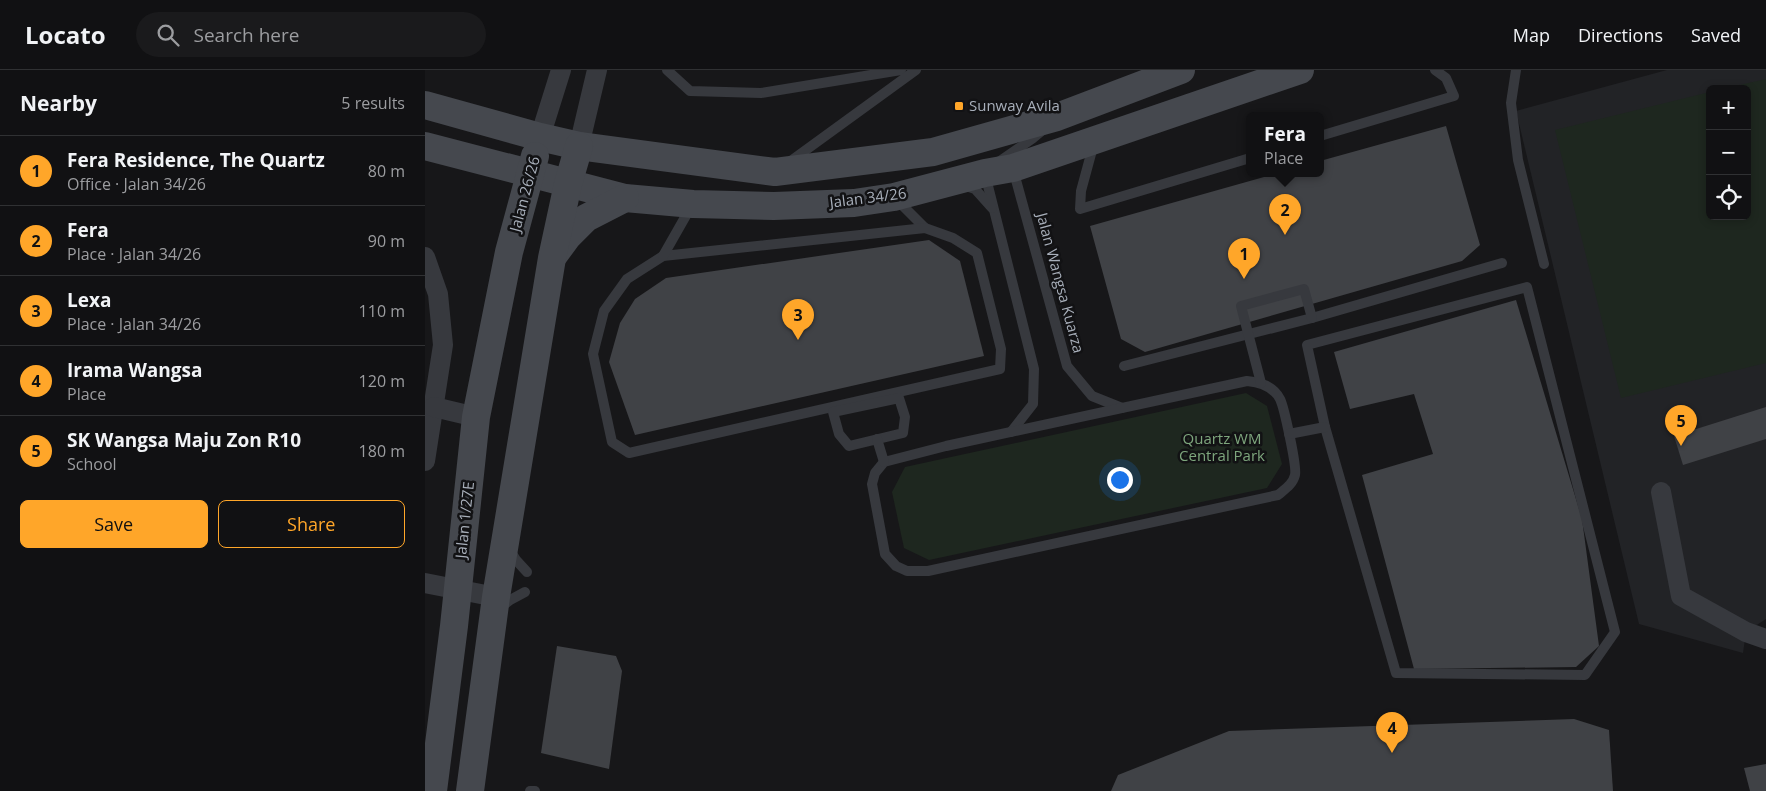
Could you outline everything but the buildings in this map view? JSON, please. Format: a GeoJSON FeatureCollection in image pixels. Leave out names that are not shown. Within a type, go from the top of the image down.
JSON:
{"type":"FeatureCollection","features":[{"type":"Feature","properties":{"kind":"main road"},"geometry":{"type":"LineString","coordinates":[[425,106],[579,146],[775,172],[933,152],[1057,117],[1181,70]]}},
{"type":"Feature","properties":{"kind":"main road","name":"Jalan 34/26"},"geometry":{"type":"LineString","coordinates":[[425,146],[625,198],[693,204],[774,206],[854,203],[894,197],[985,173],[1013,168],[1300,70]]}},
{"type":"Feature","properties":{"kind":"main road","name":"Jalan 26/26"},"geometry":{"type":"LineString","coordinates":[[509,252],[539,137]]}},
{"type":"Feature","properties":{"kind":"main road"},"geometry":{"type":"LineString","coordinates":[[470,791],[495,605],[552,258],[567,184],[579,146]]}},
{"type":"Feature","properties":{"kind":"main road"},"geometry":{"type":"LineString","coordinates":[[456,154],[481,168],[505,185],[510,218],[509,252]]}},
{"type":"Feature","properties":{"kind":"main road"},"geometry":{"type":"LineString","coordinates":[[552,258],[567,236],[586,218],[625,198]]}},
{"type":"Feature","properties":{"kind":"main road","name":"Jalan 1/27E"},"geometry":{"type":"LineString","coordinates":[[433,791],[458,589],[476,417],[509,252]]}},
{"type":"Feature","properties":{"kind":"street"},"geometry":{"type":"LineString","coordinates":[[539,137],[561,70]]}},
{"type":"Feature","properties":{"kind":"street"},"geometry":{"type":"LineString","coordinates":[[579,146],[597,70]]}},
{"type":"Feature","properties":{"kind":"street"},"geometry":{"type":"LineString","coordinates":[[425,257],[438,294],[443,346],[425,461]]}},
{"type":"Feature","properties":{"kind":"street"},"geometry":{"type":"LineString","coordinates":[[433,407],[476,417]]}},
{"type":"Feature","properties":{"kind":"street"},"geometry":{"type":"LineString","coordinates":[[1661,492],[1681,596],[1746,632],[1766,639]]}},
{"type":"Feature","properties":{"kind":"street"},"geometry":{"type":"LineString","coordinates":[[425,583],[458,589],[495,605]]}},
{"type":"Feature","properties":{"kind":"lane"},"geometry":{"type":"LineString","coordinates":[[667,70],[690,91],[761,92],[901,70]]}},
{"type":"Feature","properties":{"kind":"lane"},"geometry":{"type":"LineString","coordinates":[[775,172],[916,70]]}},
{"type":"Feature","properties":{"kind":"lane"},"geometry":{"type":"LineString","coordinates":[[1324,135],[1454,96],[1446,78],[1435,70]]}},
{"type":"Feature","properties":{"kind":"lane"},"geometry":{"type":"LineString","coordinates":[[1516,70],[1511,103],[1518,160],[1544,264]]}},
{"type":"Feature","properties":{"kind":"lane"},"geometry":{"type":"LineString","coordinates":[[1011,432],[1033,404],[1034,369],[985,173],[1004,157],[1032,139],[1057,117]]}},
{"type":"Feature","properties":{"kind":"lane"},"geometry":{"type":"LineString","coordinates":[[1095,140],[1083,178],[1080,209],[1246,159]]}},
{"type":"Feature","properties":{"kind":"lane","name":"Jalan Wangsa Kuarza"},"geometry":{"type":"LineString","coordinates":[[1013,168],[1067,366],[1092,396],[1123,408]]}},
{"type":"Feature","properties":{"kind":"lane"},"geometry":{"type":"LineString","coordinates":[[949,183],[975,189],[995,213]]}},
{"type":"Feature","properties":{"kind":"lane"},"geometry":{"type":"LineString","coordinates":[[693,204],[663,256],[627,280],[604,311],[593,354],[612,442],[629,453],[999,369],[1001,348],[977,253],[953,238],[925,228],[894,197]]}},
{"type":"Feature","properties":{"kind":"lane"},"geometry":{"type":"LineString","coordinates":[[663,256],[925,228]]}},
{"type":"Feature","properties":{"kind":"lane"},"geometry":{"type":"LineString","coordinates":[[1124,366],[1312,318],[1502,263]]}},
{"type":"Feature","properties":{"kind":"lane"},"geometry":{"type":"LineString","coordinates":[[1527,287],[1615,632],[1585,675],[1396,673],[1325,427],[1307,345],[1527,287]]}},
{"type":"Feature","properties":{"kind":"lane"},"geometry":{"type":"LineString","coordinates":[[1261,382],[1241,306],[1304,290],[1312,318]]}},
{"type":"Feature","properties":{"kind":"lane"},"geometry":{"type":"LineString","coordinates":[[1247,381],[1261,382],[1280,399],[1296,462],[1295,475],[1290,485],[1278,494],[928,571],[907,571],[896,566],[885,554],[872,484],[875,473],[883,462],[946,446],[1123,408],[1247,381]]}},
{"type":"Feature","properties":{"kind":"lane"},"geometry":{"type":"LineString","coordinates":[[899,398],[905,417],[903,433],[877,439],[849,446],[839,434],[833,412],[899,398]]}},
{"type":"Feature","properties":{"kind":"lane"},"geometry":{"type":"LineString","coordinates":[[1289,434],[1325,427]]}},
{"type":"Feature","properties":{"kind":"lane"},"geometry":{"type":"LineString","coordinates":[[877,439],[883,462]]}},
{"type":"Feature","properties":{"kind":"lane"},"geometry":{"type":"LineString","coordinates":[[505,541],[516,560],[527,572]]}},
{"type":"Feature","properties":{"kind":"lane"},"geometry":{"type":"LineString","coordinates":[[495,605],[525,592]]}},
{"type":"Feature","properties":{"kind":"lane"},"geometry":{"type":"LineString","coordinates":[[530,791],[535,791]]}},
{"type":"Feature","properties":{"kind":"shaded area"},"geometry":{"type":"Polygon","coordinates":[[[1667,70],[1766,70],[1766,619],[1746,632],[1743,653],[1639,624],[1516,111],[1667,70]]]}},
{"type":"Feature","properties":{"kind":"green space"},"geometry":{"type":"Polygon","coordinates":[[[1766,79],[1766,363],[1621,398],[1555,130],[1706,93],[1706,220],[1751,220],[1751,85],[1740,85],[1766,79]]]}},
{"type":"Feature","properties":{"kind":"green space","name":"Quartz WM Central Park"},"geometry":{"type":"Polygon","coordinates":[[[1246,393],[1267,406],[1282,464],[1267,488],[929,560],[904,548],[892,492],[905,467],[1246,393]]]}},
{"type":"Feature","properties":{"kind":"place","name":"Sunway Avila"},"geometry":{"type":"Point","coordinates":[959,106]}},
{"type":"Feature","properties":{"kind":"place","name":"Fera"},"geometry":{"type":"Point","coordinates":[1285,235]}},
{"type":"Feature","properties":{"kind":"place","name":"Fera Residence, The Quartz"},"geometry":{"type":"Point","coordinates":[1244,279]}},
{"type":"Feature","properties":{"kind":"place","name":"Lexa"},"geometry":{"type":"Point","coordinates":[798,340]}},
{"type":"Feature","properties":{"kind":"place","name":"SK Wangsa Maju Zon R10"},"geometry":{"type":"Point","coordinates":[1681,446]}},
{"type":"Feature","properties":{"kind":"place","name":"Irama Wangsa"},"geometry":{"type":"Point","coordinates":[1392,753]}}]}
